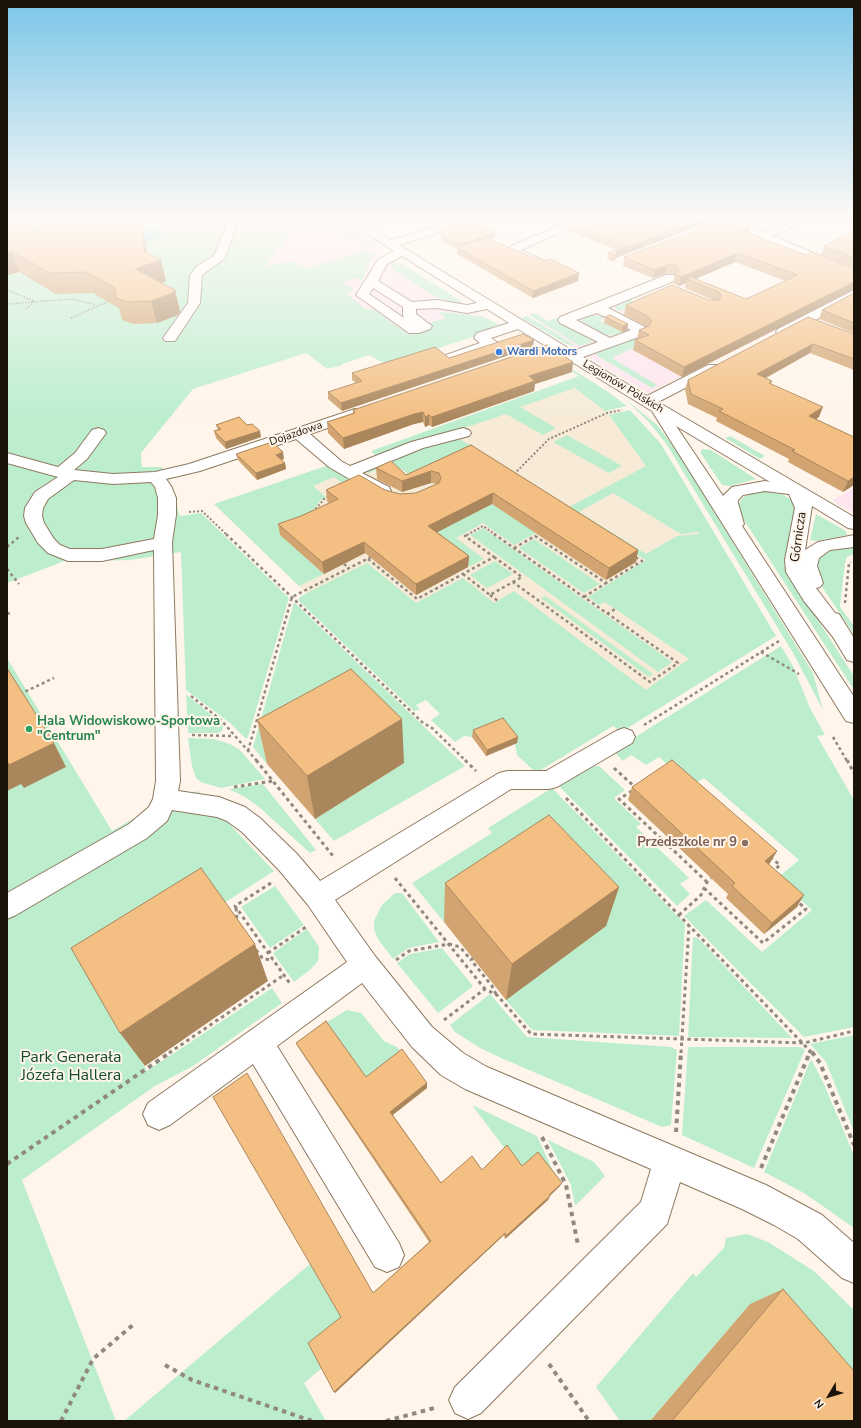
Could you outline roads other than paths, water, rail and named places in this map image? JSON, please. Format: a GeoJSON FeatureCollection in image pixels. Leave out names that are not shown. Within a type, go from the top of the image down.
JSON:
{"type":"FeatureCollection","features":[{"type":"Feature","properties":{"kind":"street"},"geometry":{"type":"LineString","coordinates":[[170,338],[194,303],[195,288]]}},
{"type":"Feature","properties":{"kind":"street"},"geometry":{"type":"LineString","coordinates":[[367,288],[362,295],[414,330],[425,326],[409,315],[410,306]]}},
{"type":"Feature","properties":{"kind":"street"},"geometry":{"type":"LineString","coordinates":[[380,288],[410,306],[437,304],[467,309],[488,305]]}},
{"type":"Feature","properties":{"kind":"street","name":"Legionów Polskich"},"geometry":{"type":"LineString","coordinates":[[460,288],[652,405],[854,524]]}},
{"type":"Feature","properties":{"kind":"street"},"geometry":{"type":"LineString","coordinates":[[609,343],[565,320],[654,288]]}},
{"type":"Feature","properties":{"kind":"street"},"geometry":{"type":"LineString","coordinates":[[771,338],[854,294]]}},
{"type":"Feature","properties":{"kind":"street"},"geometry":{"type":"LineString","coordinates":[[573,356],[642,331],[598,308]]}},
{"type":"Feature","properties":{"kind":"street"},"geometry":{"type":"LineString","coordinates":[[805,320],[819,326]]}},
{"type":"Feature","properties":{"kind":"street"},"geometry":{"type":"LineString","coordinates":[[451,358],[491,343],[481,338],[482,336],[519,324]]}},
{"type":"Feature","properties":{"kind":"street"},"geometry":{"type":"LineString","coordinates":[[536,352],[555,346]]}},
{"type":"Feature","properties":{"kind":"street"},"geometry":{"type":"LineString","coordinates":[[724,363],[652,405],[739,535],[854,715]]}},
{"type":"Feature","properties":{"kind":"street","name":"Dojazdowa"},"geometry":{"type":"LineString","coordinates":[[7,458],[67,473],[113,479],[155,478],[194,468],[366,410]]}},
{"type":"Feature","properties":{"kind":"street"},"geometry":{"type":"LineString","coordinates":[[98,433],[67,473],[41,496],[34,508],[33,516],[38,529],[47,543],[54,549],[68,555],[102,555],[133,550],[164,542]]}},
{"type":"Feature","properties":{"kind":"street"},"geometry":{"type":"LineString","coordinates":[[299,433],[335,464],[396,498]]}},
{"type":"Feature","properties":{"kind":"street"},"geometry":{"type":"LineString","coordinates":[[349,472],[417,444],[463,433]]}},
{"type":"Feature","properties":{"kind":"street"},"geometry":{"type":"LineString","coordinates":[[7,907],[138,831],[158,814],[165,799],[168,781],[164,542],[167,515],[166,498],[163,486],[155,478]]}},
{"type":"Feature","properties":{"kind":"street"},"geometry":{"type":"LineString","coordinates":[[739,535],[728,503],[734,495],[738,492],[756,487],[774,486],[796,490]]}},
{"type":"Feature","properties":{"kind":"street","name":"Górnicza"},"geometry":{"type":"LineString","coordinates":[[796,490],[804,508],[794,560],[795,572],[854,655]]}},
{"type":"Feature","properties":{"kind":"street","name":"Górnicza"},"geometry":{"type":"LineString","coordinates":[[839,632],[808,573],[808,561],[814,552],[824,546],[854,541]]}},
{"type":"Feature","properties":{"kind":"street"},"geometry":{"type":"LineString","coordinates":[[323,905],[350,877],[507,780],[549,780],[624,737]]}},
{"type":"Feature","properties":{"kind":"street"},"geometry":{"type":"LineString","coordinates":[[165,799],[219,807],[236,814],[251,825],[294,869],[323,905],[365,965],[422,1037],[452,1064],[476,1078],[523,1098],[673,1147],[754,1197],[810,1227],[854,1266]]}},
{"type":"Feature","properties":{"kind":"street"},"geometry":{"type":"LineString","coordinates":[[159,1114],[365,965]]}},
{"type":"Feature","properties":{"kind":"street"},"geometry":{"type":"LineString","coordinates":[[257,1042],[387,1255]]}},
{"type":"Feature","properties":{"kind":"street"},"geometry":{"type":"LineString","coordinates":[[468,1400],[655,1212],[673,1147]]}},
{"type":"Feature","properties":{"kind":"place","name":"Wardi Motors"},"geometry":{"type":"Point","coordinates":[499,352]}},
{"type":"Feature","properties":{"kind":"place","name":"Hala Widowiskowo-Sportowa \"Centrum\""},"geometry":{"type":"Point","coordinates":[29,729]}},
{"type":"Feature","properties":{"kind":"place","name":"Przedszkole nr 9"},"geometry":{"type":"Point","coordinates":[745,843]}},
{"type":"Feature","properties":{"kind":"park label","name":"Park Generała Józefa Hallera"},"geometry":{"type":"Point","coordinates":[71,1067]}}]}
